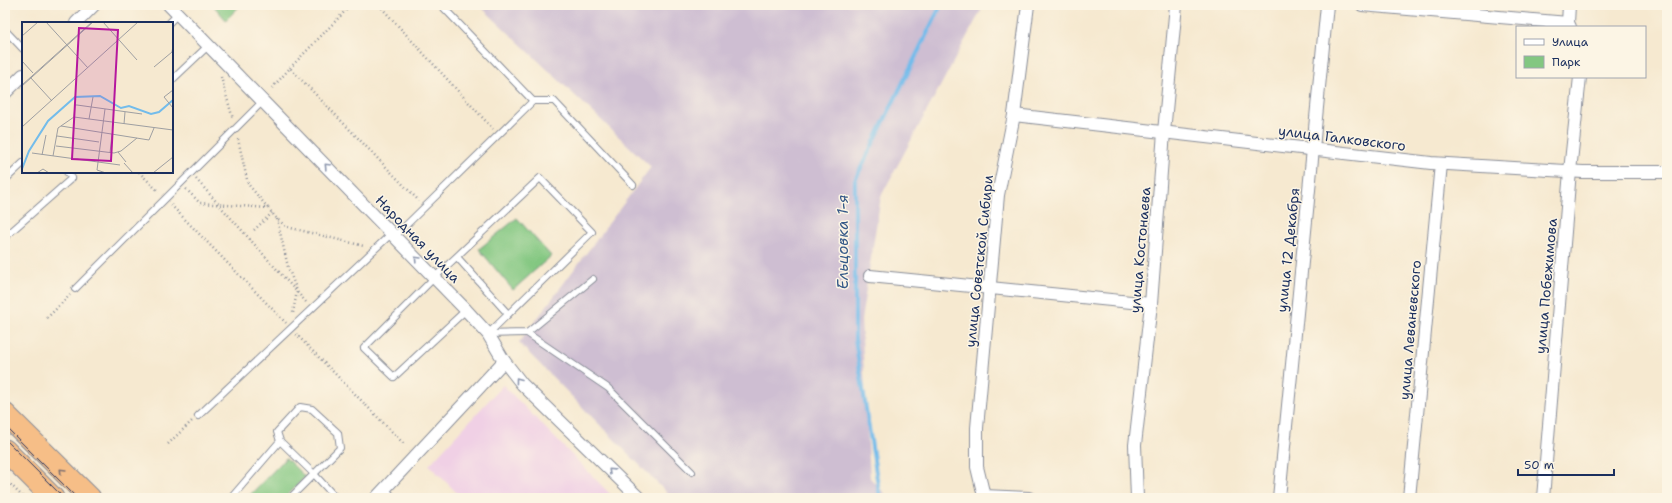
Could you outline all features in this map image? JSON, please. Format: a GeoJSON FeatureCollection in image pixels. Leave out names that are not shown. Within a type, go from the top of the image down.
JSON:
{"type":"FeatureCollection","features":[{"type":"Feature","properties":{"kind":"highway"},"geometry":{"type":"LineString","coordinates":[[5,414],[90,498]]}},
{"type":"Feature","properties":{"kind":"highway"},"geometry":{"type":"LineString","coordinates":[[5,450],[53,498]]}},
{"type":"Feature","properties":{"kind":"street"},"geometry":{"type":"LineString","coordinates":[[77,22],[94,5]]}},
{"type":"Feature","properties":{"kind":"street","name":"Народная улица"},"geometry":{"type":"LineString","coordinates":[[169,5],[466,310],[488,334],[504,361],[522,384],[639,498]]}},
{"type":"Feature","properties":{"kind":"street","name":"улица Советской Сибири"},"geometry":{"type":"LineString","coordinates":[[1028,5],[1014,115],[998,195],[978,428],[977,466],[984,496],[1029,498]]}},
{"type":"Feature","properties":{"kind":"street","name":"улица Костонаева"},"geometry":{"type":"LineString","coordinates":[[1137,498],[1135,445],[1151,304],[1164,132],[1176,5]]}},
{"type":"Feature","properties":{"kind":"street","name":"улица 12 Декабря"},"geometry":{"type":"LineString","coordinates":[[1279,498],[1327,5]]}},
{"type":"Feature","properties":{"kind":"street"},"geometry":{"type":"LineString","coordinates":[[1362,5],[1569,25],[1569,5]]}},
{"type":"Feature","properties":{"kind":"street"},"geometry":{"type":"LineString","coordinates":[[5,93],[22,76]]}},
{"type":"Feature","properties":{"kind":"street","name":"улица Побежимова"},"geometry":{"type":"LineString","coordinates":[[1543,498],[1570,171],[1580,78]]}},
{"type":"Feature","properties":{"kind":"street","name":"улица Галковского"},"geometry":{"type":"LineString","coordinates":[[1014,115],[1441,164],[1570,171],[1667,172]]}},
{"type":"Feature","properties":{"kind":"street","name":"улица Леваневского"},"geometry":{"type":"LineString","coordinates":[[1409,498],[1441,164]]}},
{"type":"Feature","properties":{"kind":"street"},"geometry":{"type":"LineString","coordinates":[[870,276],[1151,304]]}},
{"type":"Feature","properties":{"kind":"street"},"geometry":{"type":"LineString","coordinates":[[376,498],[504,361]]}},
{"type":"Feature","properties":{"kind":"lane"},"geometry":{"type":"LineString","coordinates":[[441,5],[533,101]]}},
{"type":"Feature","properties":{"kind":"lane"},"geometry":{"type":"LineString","coordinates":[[170,22],[178,14]]}},
{"type":"Feature","properties":{"kind":"lane"},"geometry":{"type":"LineString","coordinates":[[5,30],[22,48]]}},
{"type":"Feature","properties":{"kind":"lane"},"geometry":{"type":"LineString","coordinates":[[173,79],[209,45]]}},
{"type":"Feature","properties":{"kind":"lane"},"geometry":{"type":"LineString","coordinates":[[75,288],[263,101]]}},
{"type":"Feature","properties":{"kind":"lane"},"geometry":{"type":"LineString","coordinates":[[198,416],[374,249],[394,235],[425,208],[533,101],[554,101],[633,185]]}},
{"type":"Feature","properties":{"kind":"lane"},"geometry":{"type":"LineString","coordinates":[[5,180],[22,164]]}},
{"type":"Feature","properties":{"kind":"lane"},"geometry":{"type":"LineString","coordinates":[[5,237],[72,178],[68,173]]}},
{"type":"Feature","properties":{"kind":"lane"},"geometry":{"type":"LineString","coordinates":[[466,310],[394,377],[364,348],[435,277],[540,178],[592,232],[488,334]]}},
{"type":"Feature","properties":{"kind":"lane"},"geometry":{"type":"LineString","coordinates":[[457,257],[508,314]]}},
{"type":"Feature","properties":{"kind":"lane"},"geometry":{"type":"LineString","coordinates":[[527,333],[593,279]]}},
{"type":"Feature","properties":{"kind":"lane"},"geometry":{"type":"LineString","coordinates":[[488,334],[527,333],[608,388],[692,472]]}},
{"type":"Feature","properties":{"kind":"lane"},"geometry":{"type":"LineString","coordinates":[[290,498],[314,474],[340,448],[338,433],[312,409],[300,407],[277,432],[280,441],[314,474],[336,498]]}},
{"type":"Feature","properties":{"kind":"lane"},"geometry":{"type":"LineString","coordinates":[[231,498],[280,441]]}},
{"type":"Feature","properties":{"kind":"lane"},"geometry":{"type":"LineString","coordinates":[[385,489],[394,498]]}},
{"type":"Feature","properties":{"kind":"path"},"geometry":{"type":"LineString","coordinates":[[272,88],[351,5]]}},
{"type":"Feature","properties":{"kind":"path"},"geometry":{"type":"LineString","coordinates":[[379,5],[499,135]]}},
{"type":"Feature","properties":{"kind":"path"},"geometry":{"type":"LineString","coordinates":[[290,68],[425,208]]}},
{"type":"Feature","properties":{"kind":"path"},"geometry":{"type":"LineString","coordinates":[[221,77],[236,129],[248,184],[277,219],[287,227],[374,249]]}},
{"type":"Feature","properties":{"kind":"path"},"geometry":{"type":"LineString","coordinates":[[140,173],[404,444]]}},
{"type":"Feature","properties":{"kind":"path"},"geometry":{"type":"LineString","coordinates":[[191,174],[312,308]]}},
{"type":"Feature","properties":{"kind":"path"},"geometry":{"type":"LineString","coordinates":[[180,184],[200,203],[268,208]]}},
{"type":"Feature","properties":{"kind":"path"},"geometry":{"type":"LineString","coordinates":[[254,230],[272,213]]}},
{"type":"Feature","properties":{"kind":"path"},"geometry":{"type":"LineString","coordinates":[[277,219],[288,266],[297,291],[291,329]]}},
{"type":"Feature","properties":{"kind":"path"},"geometry":{"type":"LineString","coordinates":[[47,318],[75,288]]}},
{"type":"Feature","properties":{"kind":"path"},"geometry":{"type":"LineString","coordinates":[[168,444],[198,416]]}},
{"type":"Feature","properties":{"kind":"path"},"geometry":{"type":"LineString","coordinates":[[5,478],[24,498]]}},
{"type":"Feature","properties":{"kind":"shaded area"},"geometry":{"type":"Polygon","coordinates":[[[479,5],[892,5],[897,9],[902,5],[984,5],[881,196],[861,320],[870,478],[889,498],[672,498],[519,343],[651,167],[479,5]]]}},
{"type":"Feature","properties":{"kind":"shaded area"},"geometry":{"type":"Polygon","coordinates":[[[503,385],[614,498],[462,498],[429,465],[503,385]]]}},
{"type":"Feature","properties":{"kind":"green space"},"geometry":{"type":"Polygon","coordinates":[[[213,5],[241,5],[226,20],[213,5]]]}},
{"type":"Feature","properties":{"kind":"green space"},"geometry":{"type":"Polygon","coordinates":[[[517,218],[551,256],[513,290],[479,249],[517,218]]]}},
{"type":"Feature","properties":{"kind":"green space"},"geometry":{"type":"Polygon","coordinates":[[[286,458],[305,477],[285,498],[247,498],[286,458]]]}},
{"type":"Feature","properties":{"kind":"waterway","name":"Ельцовка 1-я"},"geometry":{"type":"LineString","coordinates":[[880,498],[855,339],[855,180],[941,5]]}},
{"type":"Feature","properties":{"kind":"tram line"},"geometry":{"type":"LineString","coordinates":[[5,426],[77,498]]}},
{"type":"Feature","properties":{"kind":"tram line"},"geometry":{"type":"LineString","coordinates":[[5,439],[64,498]]}}]}
